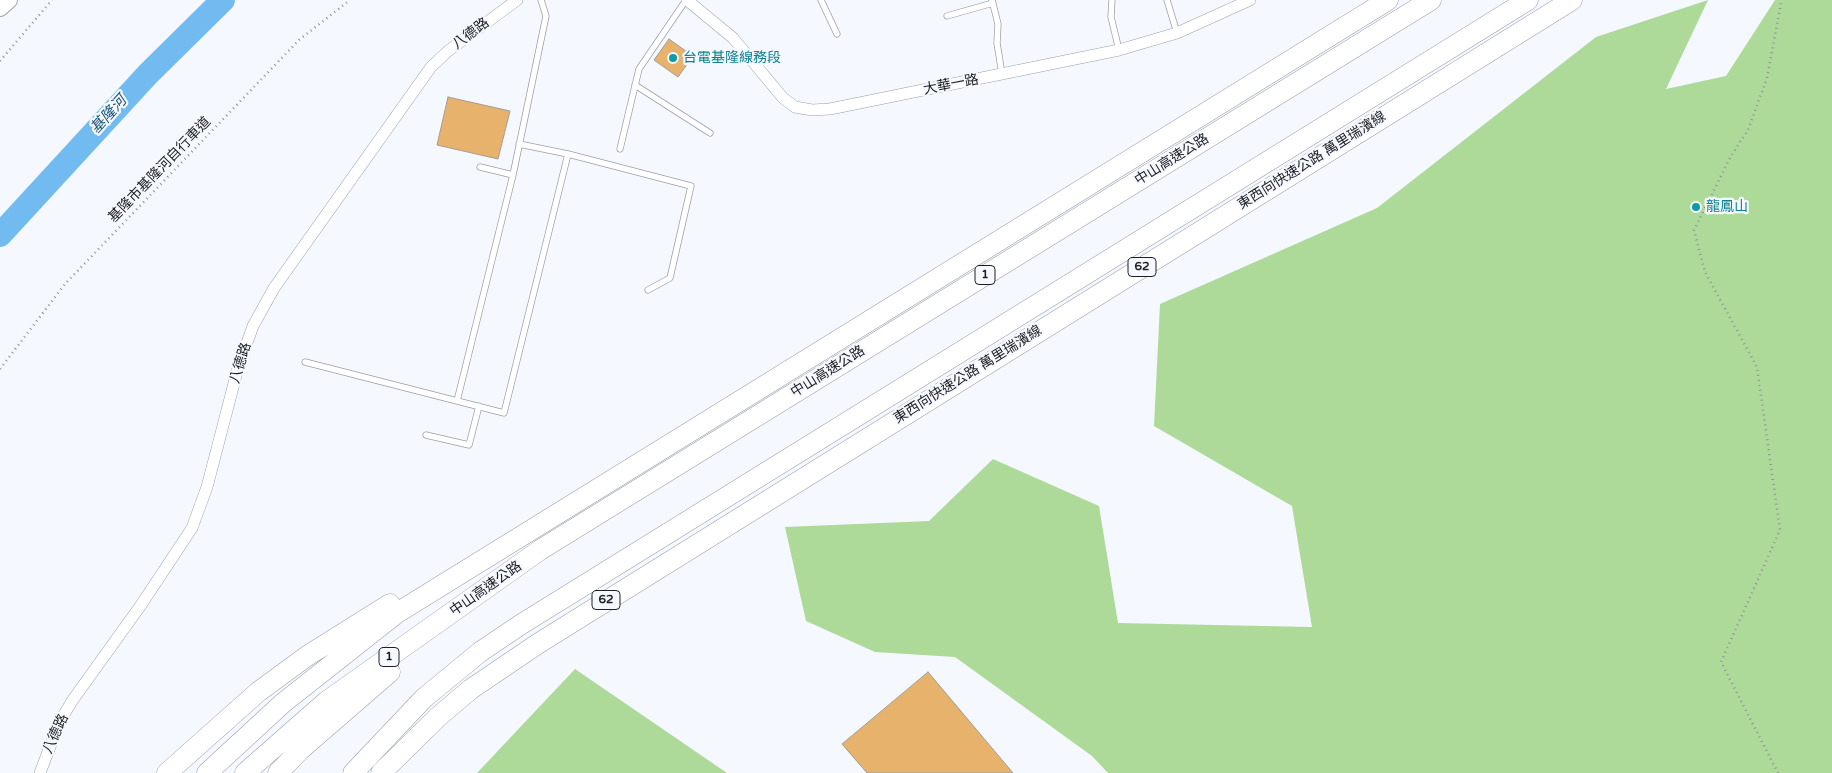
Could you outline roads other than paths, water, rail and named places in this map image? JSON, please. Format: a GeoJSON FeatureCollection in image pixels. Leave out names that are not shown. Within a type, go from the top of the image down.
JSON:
{"type":"FeatureCollection","features":[{"type":"Feature","properties":{"kind":"highway","name":"中山高速公路"},"geometry":{"type":"LineString","coordinates":[[206,773],[283,703],[397,613],[498,548],[1388,0]]}},
{"type":"Feature","properties":{"kind":"highway","name":"中山高速公路"},"geometry":{"type":"LineString","coordinates":[[244,773],[326,701],[540,550],[1431,0]]}},
{"type":"Feature","properties":{"kind":"highway","name":"東西向快速公路 萬里瑞濱線"},"geometry":{"type":"LineString","coordinates":[[353,773],[424,698],[480,652],[686,521],[1528,0]]}},
{"type":"Feature","properties":{"kind":"highway","name":"東西向快速公路 萬里瑞濱線"},"geometry":{"type":"LineString","coordinates":[[381,773],[407,745],[439,716],[502,667],[1572,0]]}},
{"type":"Feature","properties":{"kind":"highway"},"geometry":{"type":"LineString","coordinates":[[167,773],[258,692],[307,656],[456,562],[498,548]]}},
{"type":"Feature","properties":{"kind":"highway"},"geometry":{"type":"LineString","coordinates":[[278,773],[300,750],[372,686],[486,598],[540,550]]}},
{"type":"Feature","properties":{"kind":"main road"},"geometry":{"type":"LineString","coordinates":[[0,8],[9,0]]}},
{"type":"Feature","properties":{"kind":"street","name":"八德路"},"geometry":{"type":"LineString","coordinates":[[40,773],[59,723],[72,701],[142,605],[192,528],[207,487],[238,368],[253,326],[274,288],[431,67],[448,51],[517,0]]}},
{"type":"Feature","properties":{"kind":"street","name":"大華一路"},"geometry":{"type":"LineString","coordinates":[[691,1],[733,38],[770,84],[795,107],[812,110],[830,109],[1119,50],[1177,33],[1233,4],[1250,0]]}},
{"type":"Feature","properties":{"kind":"lane"},"geometry":{"type":"LineString","coordinates":[[457,401],[520,144],[546,16],[541,0]]}},
{"type":"Feature","properties":{"kind":"lane"},"geometry":{"type":"LineString","coordinates":[[821,0],[837,34]]}},
{"type":"Feature","properties":{"kind":"lane"},"geometry":{"type":"LineString","coordinates":[[1112,0],[1111,17],[1119,50]]}},
{"type":"Feature","properties":{"kind":"lane"},"geometry":{"type":"LineString","coordinates":[[1167,0],[1177,33]]}},
{"type":"Feature","properties":{"kind":"lane"},"geometry":{"type":"LineString","coordinates":[[620,149],[639,69],[691,1]]}},
{"type":"Feature","properties":{"kind":"lane"},"geometry":{"type":"LineString","coordinates":[[946,16],[993,1],[998,24],[997,43],[1002,74]]}},
{"type":"Feature","properties":{"kind":"lane"},"geometry":{"type":"LineString","coordinates":[[635,85],[710,134]]}},
{"type":"Feature","properties":{"kind":"lane"},"geometry":{"type":"LineString","coordinates":[[520,144],[568,154],[691,186],[670,278],[648,290]]}},
{"type":"Feature","properties":{"kind":"lane"},"geometry":{"type":"LineString","coordinates":[[305,362],[504,413],[568,154]]}},
{"type":"Feature","properties":{"kind":"lane"},"geometry":{"type":"LineString","coordinates":[[480,167],[513,175]]}},
{"type":"Feature","properties":{"kind":"lane"},"geometry":{"type":"LineString","coordinates":[[426,435],[470,445],[479,406]]}},
{"type":"Feature","properties":{"kind":"waterway","name":"基隆河"},"geometry":{"type":"LineString","coordinates":[[0,235],[148,74],[223,0]]}},
{"type":"Feature","properties":{"kind":"place","name":"台電基隆線務段"},"geometry":{"type":"Point","coordinates":[673,58]}},
{"type":"Feature","properties":{"kind":"place","name":"龍鳳山"},"geometry":{"type":"Point","coordinates":[1696,207]}}]}
